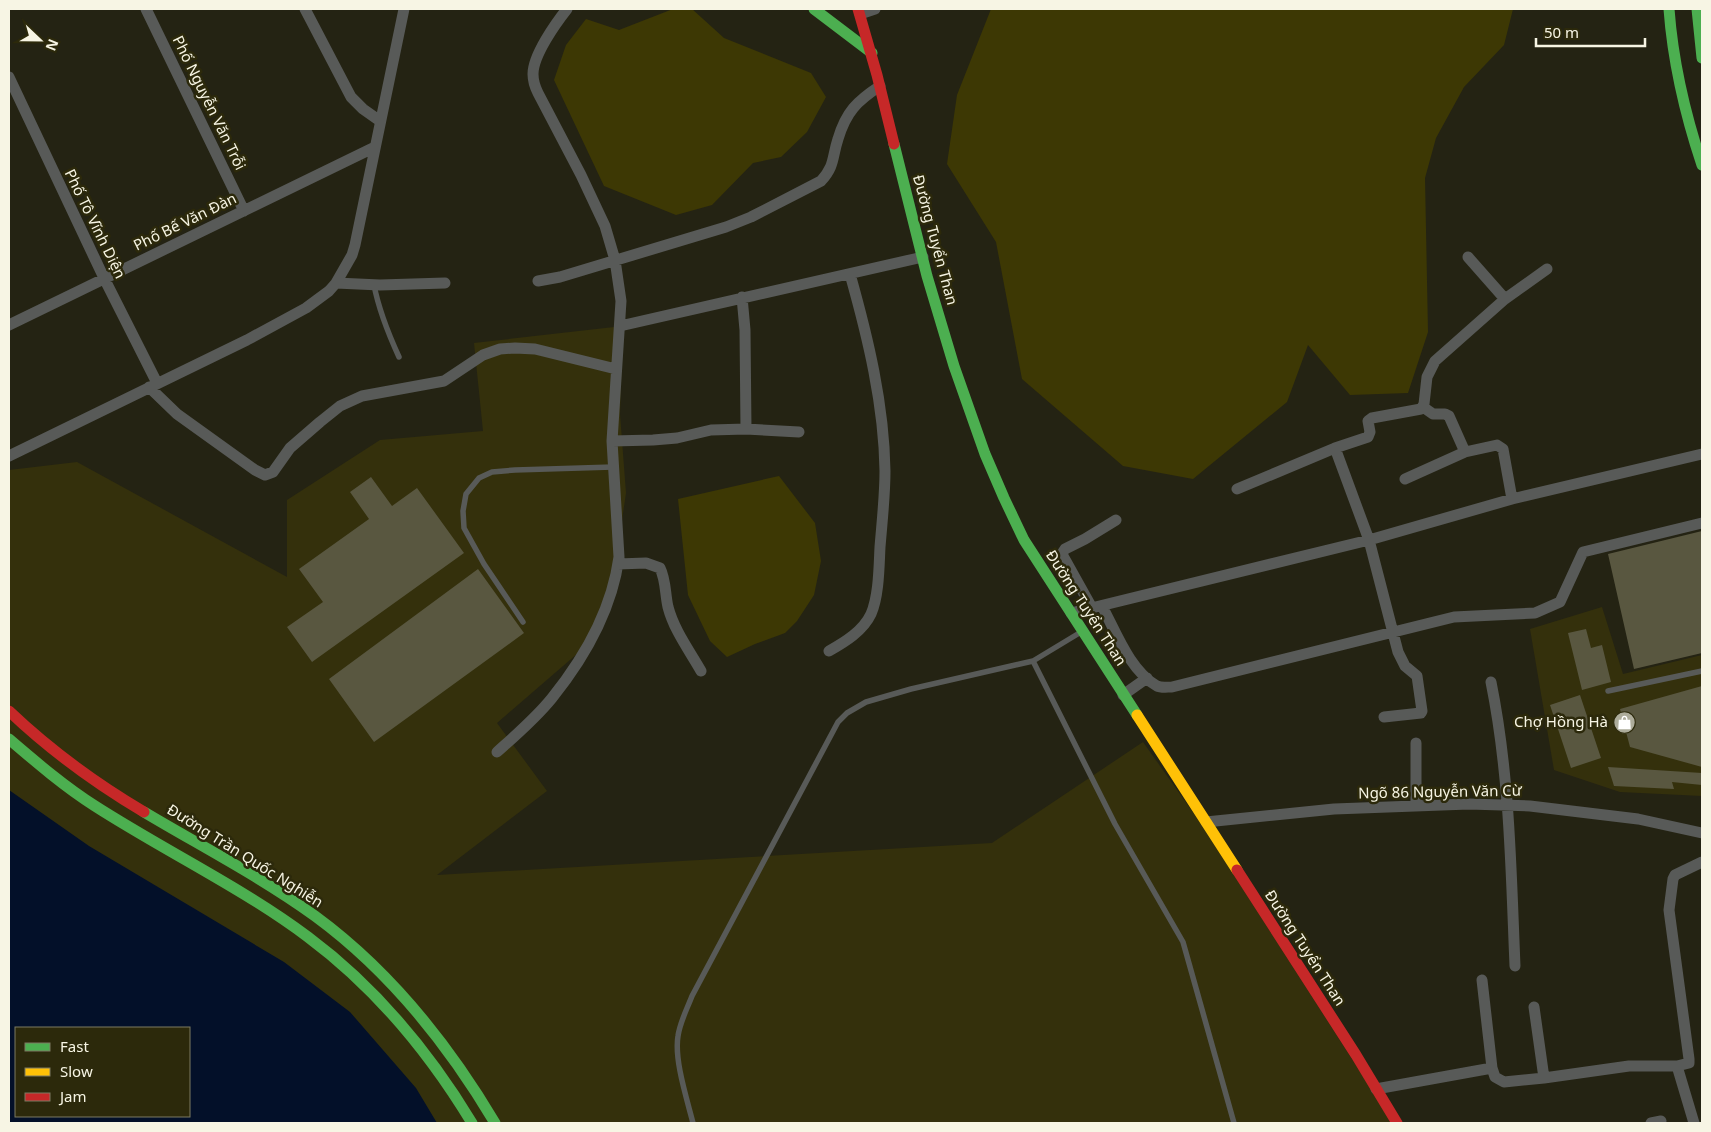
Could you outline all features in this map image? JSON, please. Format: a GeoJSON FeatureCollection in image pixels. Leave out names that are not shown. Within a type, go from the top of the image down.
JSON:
{"type":"FeatureCollection","features":[{"type":"Feature","properties":{"kind":"main road"},"geometry":{"type":"LineString","coordinates":[[814,9],[872,53]]}},
{"type":"Feature","properties":{"kind":"main road"},"geometry":{"type":"LineString","coordinates":[[1669,9],[1670,38],[1689,126],[1702,165]]}},
{"type":"Feature","properties":{"kind":"main road"},"geometry":{"type":"LineString","coordinates":[[1697,9],[1702,58]]}},
{"type":"Feature","properties":{"kind":"main road","name":"Đường Tuyển Than"},"geometry":{"type":"LineString","coordinates":[[859,11],[872,53],[953,368],[985,457],[1024,540],[1071,613],[1078,634],[1124,694],[1356,1054],[1397,1123]]}},
{"type":"Feature","properties":{"kind":"main road","name":"Đường Trần Quốc Nghiễn"},"geometry":{"type":"LineString","coordinates":[[9,711],[62,757],[107,789],[285,896],[323,923],[359,954],[397,991],[429,1027],[481,1099],[495,1123]]}},
{"type":"Feature","properties":{"kind":"main road"},"geometry":{"type":"LineString","coordinates":[[9,739],[49,773],[94,805],[272,912],[310,938],[344,967],[412,1038],[439,1072],[472,1123]]}},
{"type":"Feature","properties":{"kind":"street","name":"Phố Nguyễn Văn Trỗi"},"geometry":{"type":"LineString","coordinates":[[146,9],[244,211]]}},
{"type":"Feature","properties":{"kind":"street"},"geometry":{"type":"LineString","coordinates":[[306,9],[351,97],[363,109],[380,121]]}},
{"type":"Feature","properties":{"kind":"street"},"geometry":{"type":"LineString","coordinates":[[9,456],[247,340],[306,308],[329,291],[336,283],[352,255],[355,245],[404,9]]}},
{"type":"Feature","properties":{"kind":"street"},"geometry":{"type":"LineString","coordinates":[[497,752],[552,698],[579,661],[611,596],[619,557],[612,441],[621,301],[615,260],[605,226],[535,86],[533,72],[539,54],[561,16],[568,9]]}},
{"type":"Feature","properties":{"kind":"street"},"geometry":{"type":"LineString","coordinates":[[859,11],[875,9]]}},
{"type":"Feature","properties":{"kind":"street","name":"Phố Tô Vĩnh Diện"},"geometry":{"type":"LineString","coordinates":[[9,77],[153,385],[177,414],[254,470],[265,475],[273,472],[290,448],[340,406],[362,396],[444,381],[483,355],[500,349],[535,349],[616,368]]}},
{"type":"Feature","properties":{"kind":"street"},"geometry":{"type":"LineString","coordinates":[[538,281],[560,277],[726,227],[751,217],[821,181],[828,173],[838,139],[846,119],[854,106],[880,86]]}},
{"type":"Feature","properties":{"kind":"street","name":"Phố Bế Văn Đàn"},"geometry":{"type":"LineString","coordinates":[[9,325],[375,147]]}},
{"type":"Feature","properties":{"kind":"street"},"geometry":{"type":"LineString","coordinates":[[620,326],[923,257]]}},
{"type":"Feature","properties":{"kind":"street"},"geometry":{"type":"LineString","coordinates":[[1468,257],[1505,299]]}},
{"type":"Feature","properties":{"kind":"street"},"geometry":{"type":"LineString","coordinates":[[1424,407],[1427,377],[1435,361],[1505,299],[1547,269]]}},
{"type":"Feature","properties":{"kind":"street"},"geometry":{"type":"LineString","coordinates":[[829,651],[854,634],[865,624],[872,613],[879,570],[884,490],[883,432],[876,386],[863,321],[850,274]]}},
{"type":"Feature","properties":{"kind":"street"},"geometry":{"type":"LineString","coordinates":[[336,283],[445,283]]}},
{"type":"Feature","properties":{"kind":"street"},"geometry":{"type":"LineString","coordinates":[[742,297],[745,330],[746,429]]}},
{"type":"Feature","properties":{"kind":"street"},"geometry":{"type":"LineString","coordinates":[[1237,489],[1335,448],[1368,437],[1370,432],[1368,421],[1372,418],[1422,409],[1424,407]]}},
{"type":"Feature","properties":{"kind":"street"},"geometry":{"type":"LineString","coordinates":[[1424,407],[1433,414],[1449,416],[1465,452]]}},
{"type":"Feature","properties":{"kind":"street"},"geometry":{"type":"LineString","coordinates":[[612,441],[661,440],[711,430],[746,429],[799,432]]}},
{"type":"Feature","properties":{"kind":"street"},"geometry":{"type":"LineString","coordinates":[[1405,479],[1465,452],[1500,446],[1512,499]]}},
{"type":"Feature","properties":{"kind":"street"},"geometry":{"type":"LineString","coordinates":[[1335,448],[1369,540],[1398,652],[1405,666],[1416,676],[1422,711],[1418,714],[1384,717]]}},
{"type":"Feature","properties":{"kind":"street"},"geometry":{"type":"LineString","coordinates":[[1071,613],[1369,540],[1512,499],[1702,454]]}},
{"type":"Feature","properties":{"kind":"street"},"geometry":{"type":"LineString","coordinates":[[1116,520],[1064,549],[1062,552],[1063,556],[1132,663],[1158,687],[1172,687],[1454,617],[1535,612],[1560,602],[1583,552],[1702,524]]}},
{"type":"Feature","properties":{"kind":"street"},"geometry":{"type":"LineString","coordinates":[[618,564],[646,563],[660,568],[663,574],[673,623],[701,671]]}},
{"type":"Feature","properties":{"kind":"street"},"geometry":{"type":"LineString","coordinates":[[1124,694],[1147,678]]}},
{"type":"Feature","properties":{"kind":"street"},"geometry":{"type":"LineString","coordinates":[[1491,682],[1498,716],[1508,805],[1515,966]]}},
{"type":"Feature","properties":{"kind":"street"},"geometry":{"type":"LineString","coordinates":[[1416,742],[1416,806]]}},
{"type":"Feature","properties":{"kind":"street","name":"Ngõ 86 Nguyễn Văn Cừ"},"geometry":{"type":"LineString","coordinates":[[1206,822],[1334,809],[1470,804],[1530,806],[1638,820],[1702,833]]}},
{"type":"Feature","properties":{"kind":"street"},"geometry":{"type":"LineString","coordinates":[[1482,980],[1492,1068],[1495,1077],[1504,1082],[1629,1066],[1685,1065],[1689,1059],[1669,910],[1675,874],[1702,862]]}},
{"type":"Feature","properties":{"kind":"street"},"geometry":{"type":"LineString","coordinates":[[1534,1007],[1544,1078]]}},
{"type":"Feature","properties":{"kind":"street"},"geometry":{"type":"LineString","coordinates":[[1677,1066],[1694,1123]]}},
{"type":"Feature","properties":{"kind":"street"},"geometry":{"type":"LineString","coordinates":[[1376,1089],[1492,1068]]}},
{"type":"Feature","properties":{"kind":"lane"},"geometry":{"type":"LineString","coordinates":[[374,284],[383,322],[399,357]]}},
{"type":"Feature","properties":{"kind":"lane"},"geometry":{"type":"LineString","coordinates":[[523,622],[484,564],[464,528],[463,510],[466,494],[479,478],[492,472],[613,467]]}},
{"type":"Feature","properties":{"kind":"lane"},"geometry":{"type":"LineString","coordinates":[[693,1123],[677,1052],[682,1019],[692,996],[838,722],[847,713],[866,702],[911,689],[1033,661],[1078,634]]}},
{"type":"Feature","properties":{"kind":"lane"},"geometry":{"type":"LineString","coordinates":[[1033,661],[1115,824],[1183,942],[1234,1123]]}},
{"type":"Feature","properties":{"kind":"lane"},"geometry":{"type":"LineString","coordinates":[[1608,691],[1702,670]]}},
{"type":"Feature","properties":{"kind":"shaded area"},"geometry":{"type":"Polygon","coordinates":[[[673,9],[692,9],[724,38],[811,73],[826,97],[807,132],[781,157],[753,163],[712,205],[676,215],[604,186],[554,80],[566,45],[586,19],[619,30],[673,9]]]}},
{"type":"Feature","properties":{"kind":"shaded area"},"geometry":{"type":"Polygon","coordinates":[[[991,9],[1513,9],[1504,45],[1464,87],[1436,138],[1425,178],[1428,332],[1408,393],[1350,395],[1308,345],[1287,402],[1193,479],[1123,466],[1022,379],[996,242],[947,164],[957,95],[991,9]]]}},
{"type":"Feature","properties":{"kind":"shaded area"},"geometry":{"type":"Polygon","coordinates":[[[623,326],[620,414],[626,493],[614,575],[585,647],[497,723],[547,791],[437,875],[992,843],[1143,742],[1202,825],[1393,1123],[9,1123],[9,470],[77,462],[287,577],[287,500],[380,440],[483,431],[474,343],[623,326]]]}},
{"type":"Feature","properties":{"kind":"shaded area"},"geometry":{"type":"Polygon","coordinates":[[[779,476],[815,523],[821,561],[814,595],[797,621],[785,633],[727,657],[710,641],[688,595],[678,499],[779,476]]]}},
{"type":"Feature","properties":{"kind":"shaded area","name":"Chợ Hồng Hà"},"geometry":{"type":"Polygon","coordinates":[[[1602,607],[1623,674],[1702,655],[1702,796],[1620,792],[1554,770],[1530,629],[1602,607]]]}},
{"type":"Feature","properties":{"kind":"water"},"geometry":{"type":"Polygon","coordinates":[[[9,790],[89,846],[284,962],[350,1012],[416,1088],[437,1123],[9,1123],[9,790]]]}},
{"type":"Feature","properties":{"kind":"building"},"geometry":{"type":"Polygon","coordinates":[[[371,477],[392,506],[417,488],[464,553],[312,662],[287,627],[323,602],[299,569],[369,519],[350,492],[371,477]]]}},
{"type":"Feature","properties":{"kind":"building"},"geometry":{"type":"Polygon","coordinates":[[[1702,531],[1702,653],[1634,669],[1608,554],[1702,531]]]}},
{"type":"Feature","properties":{"kind":"building"},"geometry":{"type":"Polygon","coordinates":[[[478,569],[524,633],[374,742],[329,679],[478,569]]]}},
{"type":"Feature","properties":{"kind":"building"},"geometry":{"type":"Polygon","coordinates":[[[1586,629],[1591,648],[1602,645],[1611,682],[1582,690],[1568,633],[1586,629]]]}},
{"type":"Feature","properties":{"kind":"building"},"geometry":{"type":"Polygon","coordinates":[[[1702,686],[1702,767],[1630,747],[1620,709],[1702,686]]]}},
{"type":"Feature","properties":{"kind":"building"},"geometry":{"type":"Polygon","coordinates":[[[1580,695],[1601,758],[1571,768],[1550,705],[1580,695]]]}},
{"type":"Feature","properties":{"kind":"building"},"geometry":{"type":"Polygon","coordinates":[[[1608,767],[1702,773],[1702,785],[1672,782],[1674,789],[1614,786],[1608,767]]]}},
{"type":"Feature","properties":{"kind":"traffic: fast"},"geometry":{"type":"LineString","coordinates":[[814,9],[872,53]]}},
{"type":"Feature","properties":{"kind":"traffic: fast"},"geometry":{"type":"LineString","coordinates":[[1669,9],[1673,49],[1681,88],[1690,127],[1702,165]]}},
{"type":"Feature","properties":{"kind":"traffic: fast"},"geometry":{"type":"LineString","coordinates":[[1697,9],[1702,58]]}},
{"type":"Feature","properties":{"kind":"traffic: fast"},"geometry":{"type":"LineString","coordinates":[[894,144],[927,276],[954,366],[985,454],[1024,540],[1137,715]]}},
{"type":"Feature","properties":{"kind":"traffic: fast"},"geometry":{"type":"LineString","coordinates":[[9,739],[84,799],[230,885],[282,919],[333,956],[378,999],[419,1046],[472,1123]]}},
{"type":"Feature","properties":{"kind":"traffic: fast"},"geometry":{"type":"LineString","coordinates":[[144,812],[274,888],[315,916],[368,960],[416,1010],[458,1065],[495,1123]]}},
{"type":"Feature","properties":{"kind":"traffic: slow"},"geometry":{"type":"LineString","coordinates":[[1137,715],[1237,870]]}},
{"type":"Feature","properties":{"kind":"traffic: jam"},"geometry":{"type":"LineString","coordinates":[[858,9],[894,144]]}},
{"type":"Feature","properties":{"kind":"traffic: jam"},"geometry":{"type":"LineString","coordinates":[[9,711],[40,739],[74,765],[144,812]]}},
{"type":"Feature","properties":{"kind":"traffic: jam"},"geometry":{"type":"LineString","coordinates":[[1237,870],[1356,1055],[1397,1123]]}},
{"type":"Feature","properties":{"kind":"place","name":"Chợ Hồng Hà"},"geometry":{"type":"Point","coordinates":[1624,722]}}]}
